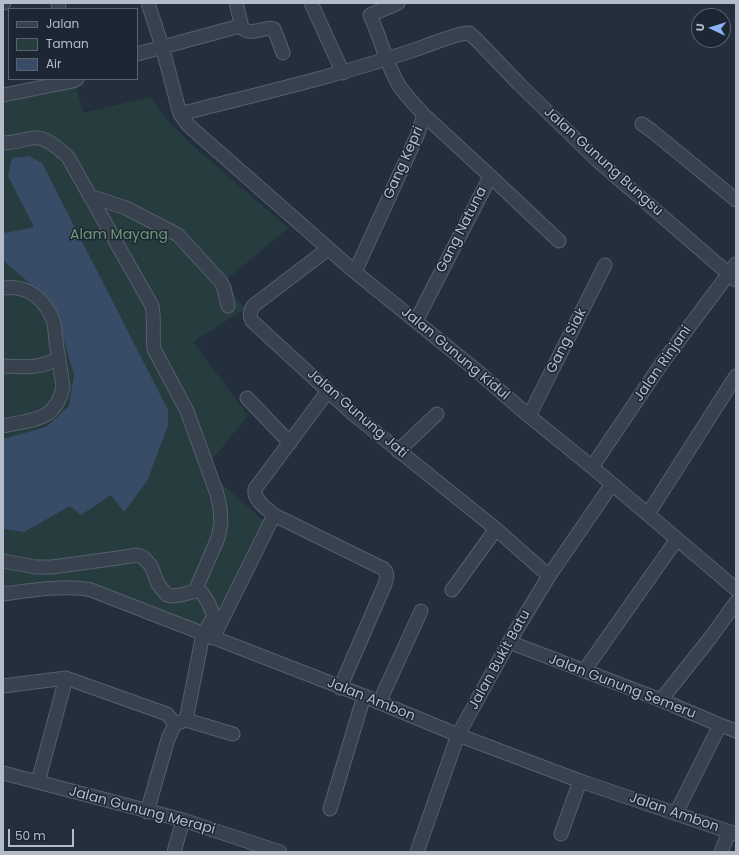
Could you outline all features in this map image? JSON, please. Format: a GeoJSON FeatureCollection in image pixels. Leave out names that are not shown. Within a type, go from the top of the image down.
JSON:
{"type":"FeatureCollection","features":[{"type":"Feature","properties":{"kind":"street"},"geometry":{"type":"LineString","coordinates":[[148,3],[162,46],[180,114],[343,73],[387,59]]}},
{"type":"Feature","properties":{"kind":"street"},"geometry":{"type":"LineString","coordinates":[[236,3],[241,23],[240,26]]}},
{"type":"Feature","properties":{"kind":"street"},"geometry":{"type":"LineString","coordinates":[[312,3],[343,73]]}},
{"type":"Feature","properties":{"kind":"street","name":"Gang Kepri"},"geometry":{"type":"LineString","coordinates":[[355,272],[417,136],[424,116],[400,86],[387,59],[378,32],[370,15],[398,3]]}},
{"type":"Feature","properties":{"kind":"street"},"geometry":{"type":"LineString","coordinates":[[138,54],[240,26]]}},
{"type":"Feature","properties":{"kind":"street"},"geometry":{"type":"LineString","coordinates":[[240,26],[250,32],[265,29],[274,30],[283,53]]}},
{"type":"Feature","properties":{"kind":"street","name":"Jalan Gunung Bungsu"},"geometry":{"type":"LineString","coordinates":[[387,59],[460,34],[469,33],[597,160],[733,273]]}},
{"type":"Feature","properties":{"kind":"street"},"geometry":{"type":"LineString","coordinates":[[3,95],[75,80]]}},
{"type":"Feature","properties":{"kind":"street","name":"Jalan Gunung Kidul"},"geometry":{"type":"LineString","coordinates":[[180,114],[188,125],[355,272],[476,370],[677,539],[734,582]]}},
{"type":"Feature","properties":{"kind":"street","name":"Gang Natuna"},"geometry":{"type":"LineString","coordinates":[[416,321],[490,175],[424,116]]}},
{"type":"Feature","properties":{"kind":"street"},"geometry":{"type":"LineString","coordinates":[[642,124],[736,200]]}},
{"type":"Feature","properties":{"kind":"street"},"geometry":{"type":"LineString","coordinates":[[3,143],[11,143],[33,138],[46,140],[68,157],[152,306],[154,313],[152,338],[154,349],[187,411],[217,494],[220,508],[221,523],[218,538],[195,591]]}},
{"type":"Feature","properties":{"kind":"street"},"geometry":{"type":"LineString","coordinates":[[490,175],[559,241]]}},
{"type":"Feature","properties":{"kind":"street"},"geometry":{"type":"LineString","coordinates":[[90,196],[126,208],[178,235],[221,282],[228,306]]}},
{"type":"Feature","properties":{"kind":"street","name":"Jalan Gunung Jati"},"geometry":{"type":"LineString","coordinates":[[328,249],[252,306],[250,311],[252,321],[352,413],[496,529],[549,576]]}},
{"type":"Feature","properties":{"kind":"street","name":"Gang Siak"},"geometry":{"type":"LineString","coordinates":[[529,416],[605,265]]}},
{"type":"Feature","properties":{"kind":"street","name":"Jalan Rinjani"},"geometry":{"type":"LineString","coordinates":[[592,467],[662,363],[733,273]]}},
{"type":"Feature","properties":{"kind":"street"},"geometry":{"type":"LineString","coordinates":[[3,288],[16,288],[29,291],[38,298],[47,310],[53,321],[63,387],[55,407],[43,417],[3,426]]}},
{"type":"Feature","properties":{"kind":"street"},"geometry":{"type":"LineString","coordinates":[[3,366],[40,366],[50,364],[59,358]]}},
{"type":"Feature","properties":{"kind":"street"},"geometry":{"type":"LineString","coordinates":[[648,514],[736,376]]}},
{"type":"Feature","properties":{"kind":"street"},"geometry":{"type":"LineString","coordinates":[[328,391],[255,489],[256,498],[274,515],[386,571],[386,584],[340,688]]}},
{"type":"Feature","properties":{"kind":"street"},"geometry":{"type":"LineString","coordinates":[[247,398],[290,443]]}},
{"type":"Feature","properties":{"kind":"street"},"geometry":{"type":"LineString","coordinates":[[398,451],[437,414]]}},
{"type":"Feature","properties":{"kind":"street","name":"Jalan Bukit Batu"},"geometry":{"type":"LineString","coordinates":[[417,852],[458,735],[509,642],[549,576],[612,484]]}},
{"type":"Feature","properties":{"kind":"street"},"geometry":{"type":"LineString","coordinates":[[208,636],[274,515]]}},
{"type":"Feature","properties":{"kind":"street"},"geometry":{"type":"LineString","coordinates":[[452,590],[496,529]]}},
{"type":"Feature","properties":{"kind":"street"},"geometry":{"type":"LineString","coordinates":[[584,671],[677,539]]}},
{"type":"Feature","properties":{"kind":"street"},"geometry":{"type":"LineString","coordinates":[[3,561],[35,567],[52,567],[136,555],[143,557],[151,566],[158,584],[167,595],[182,595],[199,591],[202,593],[212,610],[213,618],[181,722],[168,739],[148,812]]}},
{"type":"Feature","properties":{"kind":"street","name":"Jalan Ambon"},"geometry":{"type":"LineString","coordinates":[[3,594],[46,589],[85,588],[340,688],[364,696],[458,735],[580,781],[732,833]]}},
{"type":"Feature","properties":{"kind":"street"},"geometry":{"type":"LineString","coordinates":[[661,700],[711,637],[736,602]]}},
{"type":"Feature","properties":{"kind":"street"},"geometry":{"type":"LineString","coordinates":[[379,703],[421,611]]}},
{"type":"Feature","properties":{"kind":"street","name":"Jalan Gunung Semeru"},"geometry":{"type":"LineString","coordinates":[[509,642],[661,700],[736,731]]}},
{"type":"Feature","properties":{"kind":"street"},"geometry":{"type":"LineString","coordinates":[[38,782],[66,678]]}},
{"type":"Feature","properties":{"kind":"street"},"geometry":{"type":"LineString","coordinates":[[3,686],[66,678],[167,714],[181,722],[233,734]]}},
{"type":"Feature","properties":{"kind":"street"},"geometry":{"type":"LineString","coordinates":[[330,809],[364,696]]}},
{"type":"Feature","properties":{"kind":"street"},"geometry":{"type":"LineString","coordinates":[[676,813],[720,725]]}},
{"type":"Feature","properties":{"kind":"street","name":"Jalan Gunung Merapi"},"geometry":{"type":"LineString","coordinates":[[3,773],[183,820],[280,852]]}},
{"type":"Feature","properties":{"kind":"street"},"geometry":{"type":"LineString","coordinates":[[560,834],[580,781]]}},
{"type":"Feature","properties":{"kind":"street"},"geometry":{"type":"LineString","coordinates":[[174,852],[183,820]]}},
{"type":"Feature","properties":{"kind":"street"},"geometry":{"type":"LineString","coordinates":[[721,852],[732,833]]}},
{"type":"Feature","properties":{"kind":"green space","name":"Alam Mayang"},"geometry":{"type":"Polygon","coordinates":[[[76,87],[83,113],[150,97],[169,122],[193,146],[288,228],[225,281],[245,309],[193,342],[248,415],[205,469],[265,522],[211,629],[92,583],[63,583],[3,587],[3,101],[76,87]]]}},
{"type":"Feature","properties":{"kind":"water"},"geometry":{"type":"Polygon","coordinates":[[[29,156],[42,163],[168,410],[168,426],[147,481],[124,512],[111,495],[81,515],[70,506],[24,532],[3,529],[3,439],[46,427],[69,406],[74,375],[60,327],[36,289],[3,260],[3,227],[5,233],[34,227],[8,176],[12,158],[29,156]]]}}]}
